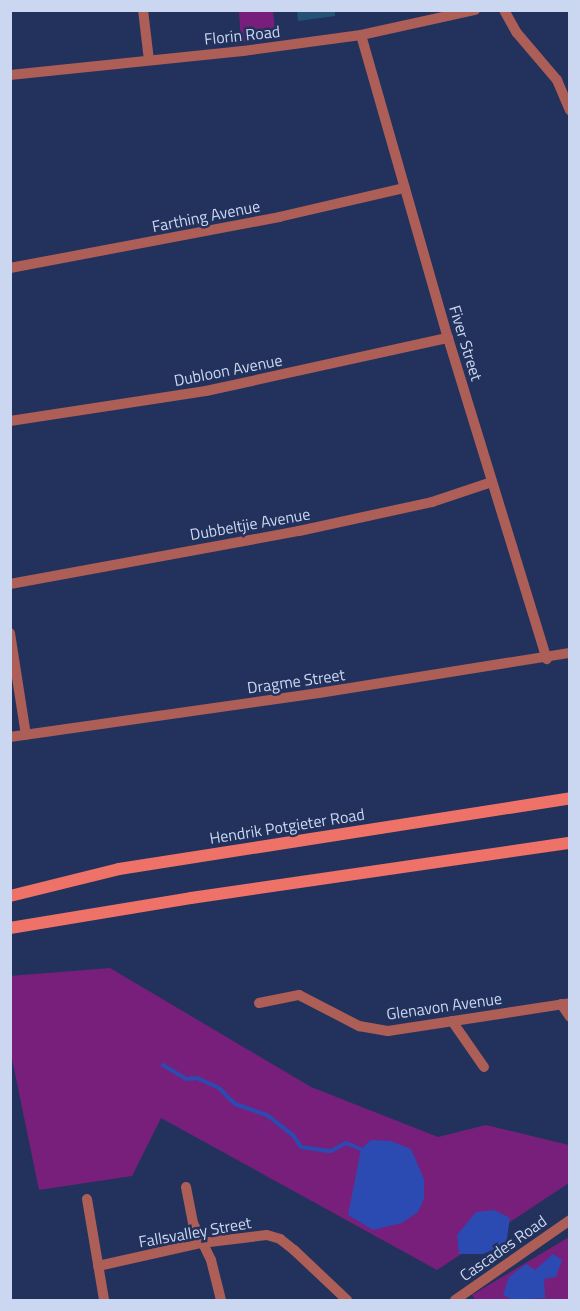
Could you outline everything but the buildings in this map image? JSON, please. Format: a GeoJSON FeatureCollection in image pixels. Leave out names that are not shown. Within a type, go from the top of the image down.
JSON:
{"type":"FeatureCollection","features":[{"type":"Feature","properties":{"kind":"main road","name":"Hendrik Potgieter Road"},"geometry":{"type":"LineString","coordinates":[[10,896],[119,869],[570,798]]}},
{"type":"Feature","properties":{"kind":"main road"},"geometry":{"type":"LineString","coordinates":[[10,928],[191,898],[570,843]]}},
{"type":"Feature","properties":{"kind":"street"},"geometry":{"type":"LineString","coordinates":[[143,10],[149,60]]}},
{"type":"Feature","properties":{"kind":"street","name":"Florin Road"},"geometry":{"type":"LineString","coordinates":[[10,75],[243,51],[361,35],[476,10]]}},
{"type":"Feature","properties":{"kind":"street"},"geometry":{"type":"LineString","coordinates":[[504,10],[517,33],[557,80],[570,110]]}},
{"type":"Feature","properties":{"kind":"street","name":"Fiver Street"},"geometry":{"type":"LineString","coordinates":[[361,35],[448,338],[546,659]]}},
{"type":"Feature","properties":{"kind":"street","name":"Farthing Avenue"},"geometry":{"type":"LineString","coordinates":[[10,268],[279,217],[405,188]]}},
{"type":"Feature","properties":{"kind":"street","name":"Dubloon Avenue"},"geometry":{"type":"LineString","coordinates":[[10,421],[206,391],[448,338]]}},
{"type":"Feature","properties":{"kind":"street","name":"Dubbeltjie Avenue"},"geometry":{"type":"LineString","coordinates":[[10,584],[299,531],[432,502],[492,482]]}},
{"type":"Feature","properties":{"kind":"street"},"geometry":{"type":"LineString","coordinates":[[10,633],[27,735]]}},
{"type":"Feature","properties":{"kind":"street","name":"Dragme Street"},"geometry":{"type":"LineString","coordinates":[[10,737],[570,654]]}},
{"type":"Feature","properties":{"kind":"street","name":"Glenavon Avenue"},"geometry":{"type":"LineString","coordinates":[[259,1003],[299,995],[359,1026],[388,1031],[565,1004]]}},
{"type":"Feature","properties":{"kind":"street"},"geometry":{"type":"LineString","coordinates":[[565,1004],[570,1017]]}},
{"type":"Feature","properties":{"kind":"street"},"geometry":{"type":"LineString","coordinates":[[452,1021],[484,1067]]}},
{"type":"Feature","properties":{"kind":"street"},"geometry":{"type":"LineString","coordinates":[[186,1187],[193,1223],[211,1260],[221,1300]]}},
{"type":"Feature","properties":{"kind":"street"},"geometry":{"type":"LineString","coordinates":[[87,1199],[104,1300]]}},
{"type":"Feature","properties":{"kind":"street","name":"Cascades Road"},"geometry":{"type":"LineString","coordinates":[[454,1300],[570,1220]]}},
{"type":"Feature","properties":{"kind":"street","name":"Fallsvalley Street"},"geometry":{"type":"LineString","coordinates":[[98,1266],[201,1243],[256,1234],[279,1239],[346,1300]]}},
{"type":"Feature","properties":{"kind":"shaded area"},"geometry":{"type":"Polygon","coordinates":[[[239,11],[273,11],[276,38],[241,43],[239,11]]]}},
{"type":"Feature","properties":{"kind":"shaded area"},"geometry":{"type":"Polygon","coordinates":[[[110,968],[311,1087],[438,1137],[486,1125],[569,1145],[569,1183],[437,1270],[161,1118],[132,1176],[39,1190],[11,1054],[10,976],[110,968]]]}},
{"type":"Feature","properties":{"kind":"shaded area"},"geometry":{"type":"Polygon","coordinates":[[[569,1237],[569,1300],[475,1300],[472,1295],[569,1237]]]}},
{"type":"Feature","properties":{"kind":"water"},"geometry":{"type":"Polygon","coordinates":[[[371,1140],[391,1141],[411,1149],[424,1179],[424,1199],[418,1212],[402,1223],[373,1230],[348,1215],[361,1149],[371,1140]]]}},
{"type":"Feature","properties":{"kind":"water"},"geometry":{"type":"Polygon","coordinates":[[[494,1210],[510,1218],[506,1244],[483,1254],[459,1254],[457,1235],[476,1212],[494,1210]]]}},
{"type":"Feature","properties":{"kind":"water"},"geometry":{"type":"Polygon","coordinates":[[[553,1254],[562,1260],[556,1277],[544,1279],[545,1298],[513,1300],[503,1295],[509,1277],[526,1264],[535,1270],[553,1254]]]}},
{"type":"Feature","properties":{"kind":"waterway"},"geometry":{"type":"LineString","coordinates":[[163,1065],[186,1079],[197,1078],[219,1088],[235,1104],[267,1115],[293,1135],[301,1147],[331,1151],[346,1143],[361,1149]]}}]}
